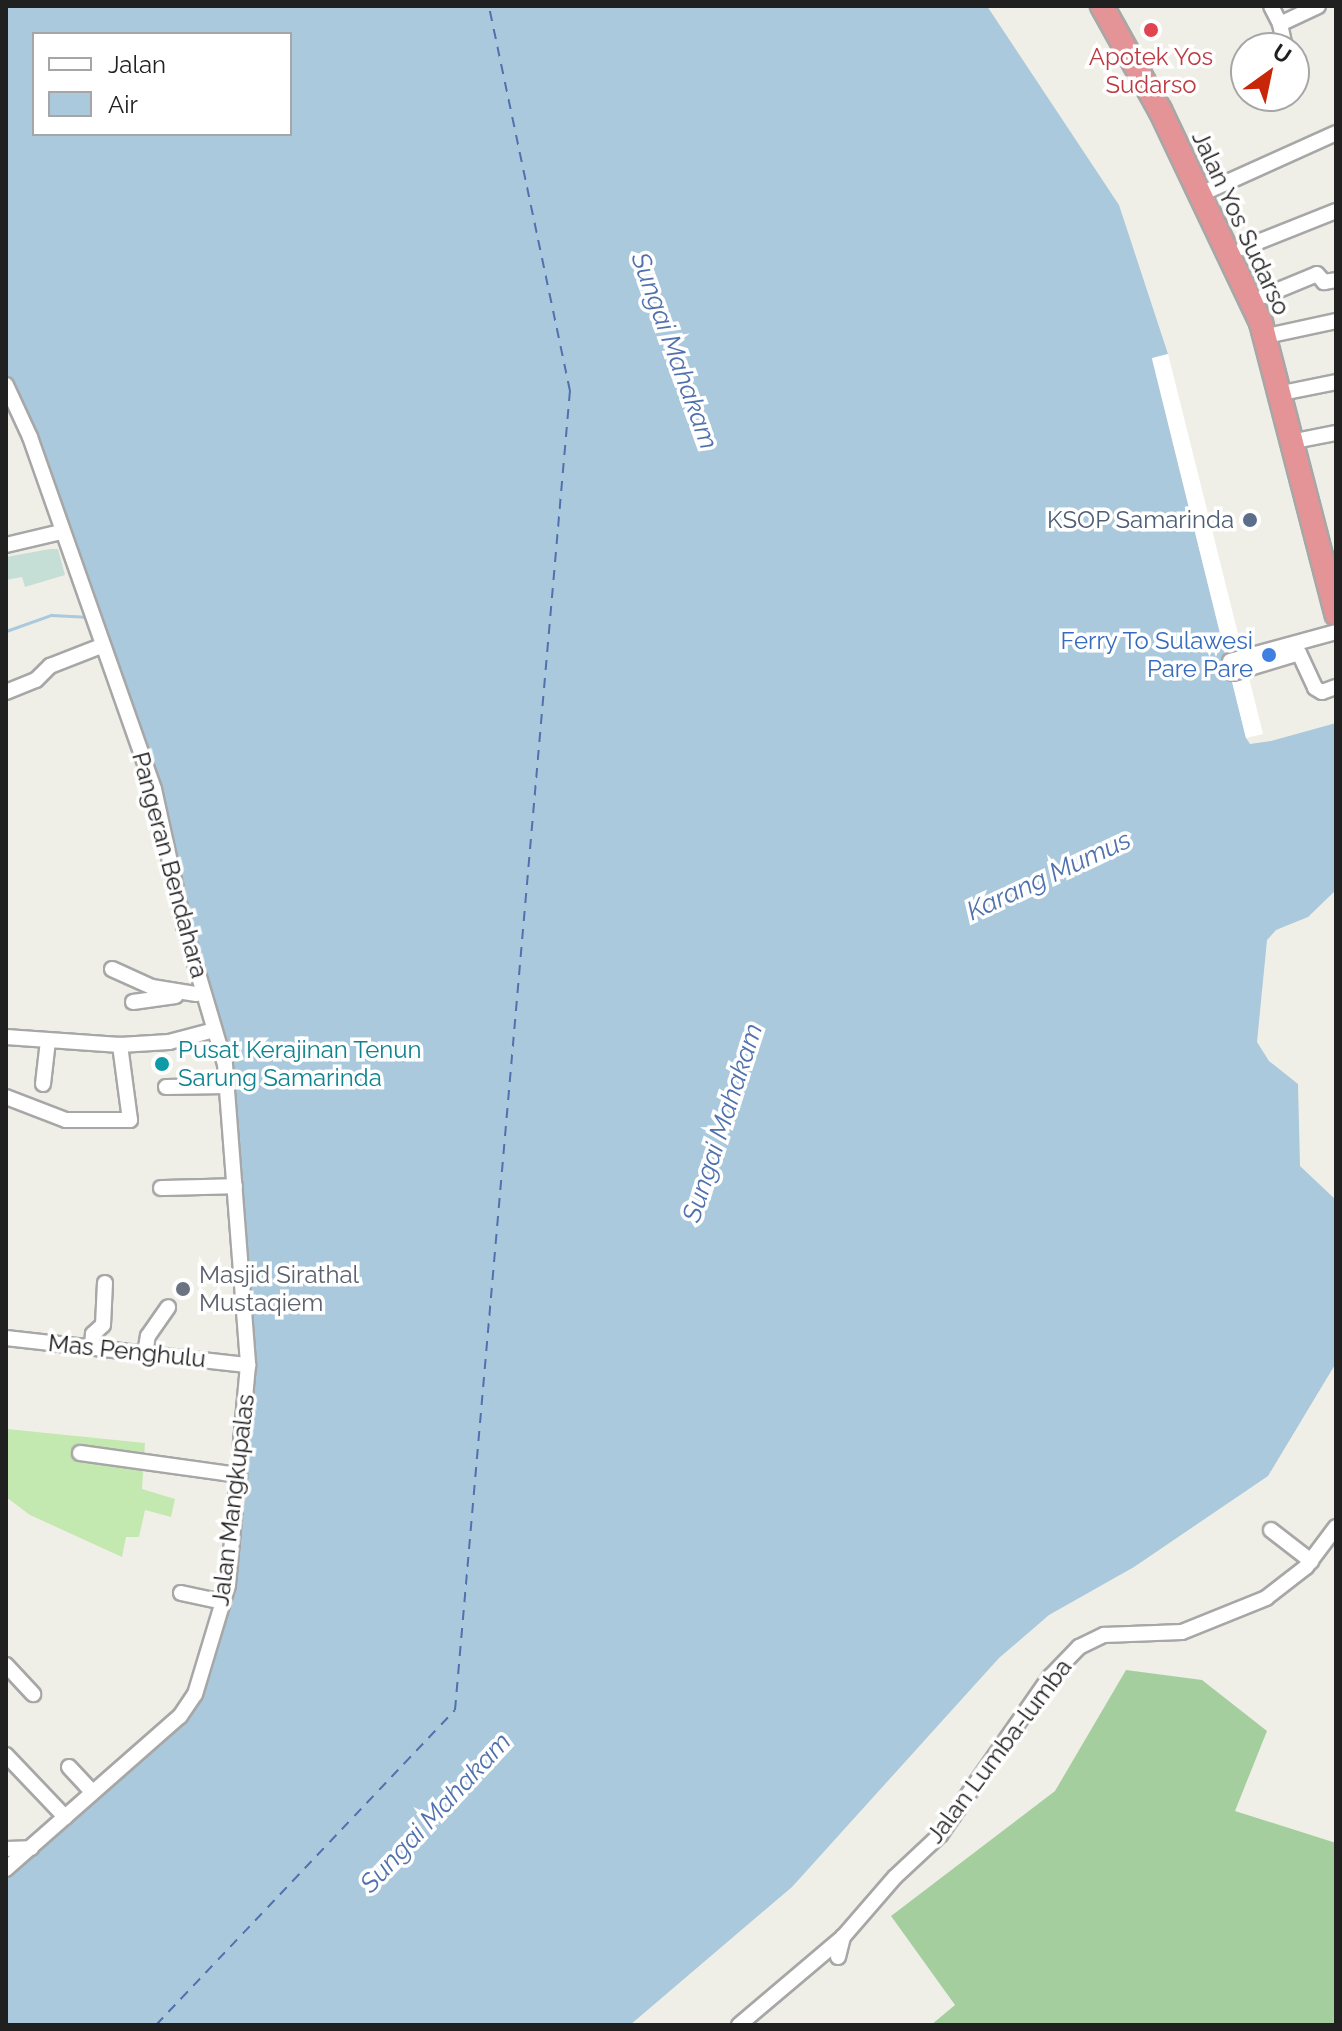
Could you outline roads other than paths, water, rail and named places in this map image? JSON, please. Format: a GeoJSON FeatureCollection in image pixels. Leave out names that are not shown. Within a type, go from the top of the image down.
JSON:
{"type":"FeatureCollection","features":[{"type":"Feature","properties":{"kind":"highway","name":"Jalan Yos Sudarso"},"geometry":{"type":"LineString","coordinates":[[1110,7],[1207,192],[1288,392]]}},
{"type":"Feature","properties":{"kind":"highway","name":"Jalan Yos Sudarso"},"geometry":{"type":"LineString","coordinates":[[1207,192],[1243,248],[1264,296],[1301,440],[1336,552]]}},
{"type":"Feature","properties":{"kind":"highway","name":"Jalan Yos Sudarso"},"geometry":{"type":"LineString","coordinates":[[1301,440],[1336,614]]}},
{"type":"Feature","properties":{"kind":"street"},"geometry":{"type":"LineString","coordinates":[[1271,6],[1282,32]]}},
{"type":"Feature","properties":{"kind":"street"},"geometry":{"type":"LineString","coordinates":[[1280,24],[1318,6]]}},
{"type":"Feature","properties":{"kind":"street"},"geometry":{"type":"LineString","coordinates":[[1207,192],[1336,133]]}},
{"type":"Feature","properties":{"kind":"street"},"geometry":{"type":"LineString","coordinates":[[1243,248],[1336,211]]}},
{"type":"Feature","properties":{"kind":"street"},"geometry":{"type":"LineString","coordinates":[[1264,296],[1317,274],[1324,282],[1336,280]]}},
{"type":"Feature","properties":{"kind":"street"},"geometry":{"type":"LineString","coordinates":[[1276,334],[1336,321]]}},
{"type":"Feature","properties":{"kind":"street"},"geometry":{"type":"LineString","coordinates":[[1288,392],[1336,382]]}},
{"type":"Feature","properties":{"kind":"street","name":"Pangeran Bendahara"},"geometry":{"type":"LineString","coordinates":[[6,385],[22,418],[154,789],[200,993],[214,1030],[227,1086],[248,1365]]}},
{"type":"Feature","properties":{"kind":"street"},"geometry":{"type":"LineString","coordinates":[[6,424],[22,418]]}},
{"type":"Feature","properties":{"kind":"street"},"geometry":{"type":"LineString","coordinates":[[1301,440],[1336,433]]}},
{"type":"Feature","properties":{"kind":"street"},"geometry":{"type":"LineString","coordinates":[[6,545],[61,532]]}},
{"type":"Feature","properties":{"kind":"street"},"geometry":{"type":"LineString","coordinates":[[1336,632],[1232,667],[1298,652],[1315,688],[1322,692],[1336,687]]}},
{"type":"Feature","properties":{"kind":"street"},"geometry":{"type":"LineString","coordinates":[[6,692],[36,680],[50,666],[101,646]]}},
{"type":"Feature","properties":{"kind":"street"},"geometry":{"type":"LineString","coordinates":[[112,969],[152,987],[200,993]]}},
{"type":"Feature","properties":{"kind":"street"},"geometry":{"type":"LineString","coordinates":[[133,1002],[200,993]]}},
{"type":"Feature","properties":{"kind":"street"},"geometry":{"type":"LineString","coordinates":[[6,1037],[120,1045],[169,1042],[214,1030]]}},
{"type":"Feature","properties":{"kind":"street"},"geometry":{"type":"LineString","coordinates":[[43,1084],[48,1041]]}},
{"type":"Feature","properties":{"kind":"street"},"geometry":{"type":"LineString","coordinates":[[6,1097],[66,1120],[130,1120],[120,1045]]}},
{"type":"Feature","properties":{"kind":"street"},"geometry":{"type":"LineString","coordinates":[[166,1087],[227,1086]]}},
{"type":"Feature","properties":{"kind":"street"},"geometry":{"type":"LineString","coordinates":[[161,1188],[235,1186]]}},
{"type":"Feature","properties":{"kind":"street"},"geometry":{"type":"LineString","coordinates":[[92,1342],[103,1325],[105,1283]]}},
{"type":"Feature","properties":{"kind":"street"},"geometry":{"type":"LineString","coordinates":[[146,1348],[168,1307]]}},
{"type":"Feature","properties":{"kind":"street","name":"Mas Penghulu"},"geometry":{"type":"LineString","coordinates":[[6,1338],[146,1348],[248,1365]]}},
{"type":"Feature","properties":{"kind":"street","name":"Jalan Mangkupalas"},"geometry":{"type":"LineString","coordinates":[[6,1869],[187,1708],[213,1645],[223,1602],[239,1475],[248,1365]]}},
{"type":"Feature","properties":{"kind":"street"},"geometry":{"type":"LineString","coordinates":[[80,1453],[239,1475]]}},
{"type":"Feature","properties":{"kind":"street","name":"Jalan Lumba-lumba"},"geometry":{"type":"LineString","coordinates":[[739,2025],[843,1937],[895,1877],[947,1827],[1042,1688],[1079,1647],[1104,1635],[1159,1636],[1203,1625],[1266,1598],[1311,1561],[1336,1527]]}},
{"type":"Feature","properties":{"kind":"street"},"geometry":{"type":"LineString","coordinates":[[1271,1530],[1311,1561]]}},
{"type":"Feature","properties":{"kind":"street"},"geometry":{"type":"LineString","coordinates":[[181,1593],[223,1602]]}},
{"type":"Feature","properties":{"kind":"street"},"geometry":{"type":"LineString","coordinates":[[6,1665],[33,1694]]}},
{"type":"Feature","properties":{"kind":"street"},"geometry":{"type":"LineString","coordinates":[[6,1755],[65,1817]]}},
{"type":"Feature","properties":{"kind":"street"},"geometry":{"type":"LineString","coordinates":[[69,1767],[92,1792]]}},
{"type":"Feature","properties":{"kind":"street"},"geometry":{"type":"LineString","coordinates":[[6,1849],[31,1848]]}},
{"type":"Feature","properties":{"kind":"street"},"geometry":{"type":"LineString","coordinates":[[838,1957],[843,1937]]}},
{"type":"Feature","properties":{"kind":"water"},"geometry":{"type":"Polygon","coordinates":[[[6,6],[987,6],[1119,205],[1168,354],[1152,359],[1246,738],[1250,744],[1271,741],[1336,723],[1336,890],[1308,917],[1276,930],[1267,940],[1257,1042],[1269,1061],[1298,1084],[1300,1166],[1336,1200],[1336,1363],[1268,1476],[1134,1567],[1049,1615],[999,1658],[792,1887],[630,2025],[6,2025],[6,1871],[197,1702],[228,1597],[248,1410],[215,1027],[158,788],[6,382],[6,6]]]}},
{"type":"Feature","properties":{"kind":"waterway"},"geometry":{"type":"LineString","coordinates":[[6,631],[51,615],[90,617]]}},
{"type":"Feature","properties":{"kind":"place","name":"Apotek Yos Sudarso"},"geometry":{"type":"Point","coordinates":[1151,30]}},
{"type":"Feature","properties":{"kind":"place","name":"KSOP Samarinda"},"geometry":{"type":"Point","coordinates":[1250,520]}},
{"type":"Feature","properties":{"kind":"place","name":"Ferry To Sulawesi Pare Pare"},"geometry":{"type":"Point","coordinates":[1269,655]}},
{"type":"Feature","properties":{"kind":"place","name":"Pusat Kerajinan Tenun Sarung Samarinda"},"geometry":{"type":"Point","coordinates":[162,1064]}},
{"type":"Feature","properties":{"kind":"place","name":"Masjid Sirathal Mustaqiem"},"geometry":{"type":"Point","coordinates":[183,1289]}},
{"type":"Feature","properties":{"kind":"water label","name":"Sungai Mahakam"},"geometry":{"type":"Point","coordinates":[674,351]}},
{"type":"Feature","properties":{"kind":"water label","name":"Karang Mumus"},"geometry":{"type":"Point","coordinates":[1049,876]}},
{"type":"Feature","properties":{"kind":"water label","name":"Sungai Mahakam"},"geometry":{"type":"Point","coordinates":[723,1123]}},
{"type":"Feature","properties":{"kind":"water label","name":"Sungai Mahakam"},"geometry":{"type":"Point","coordinates":[436,1813]}}]}
